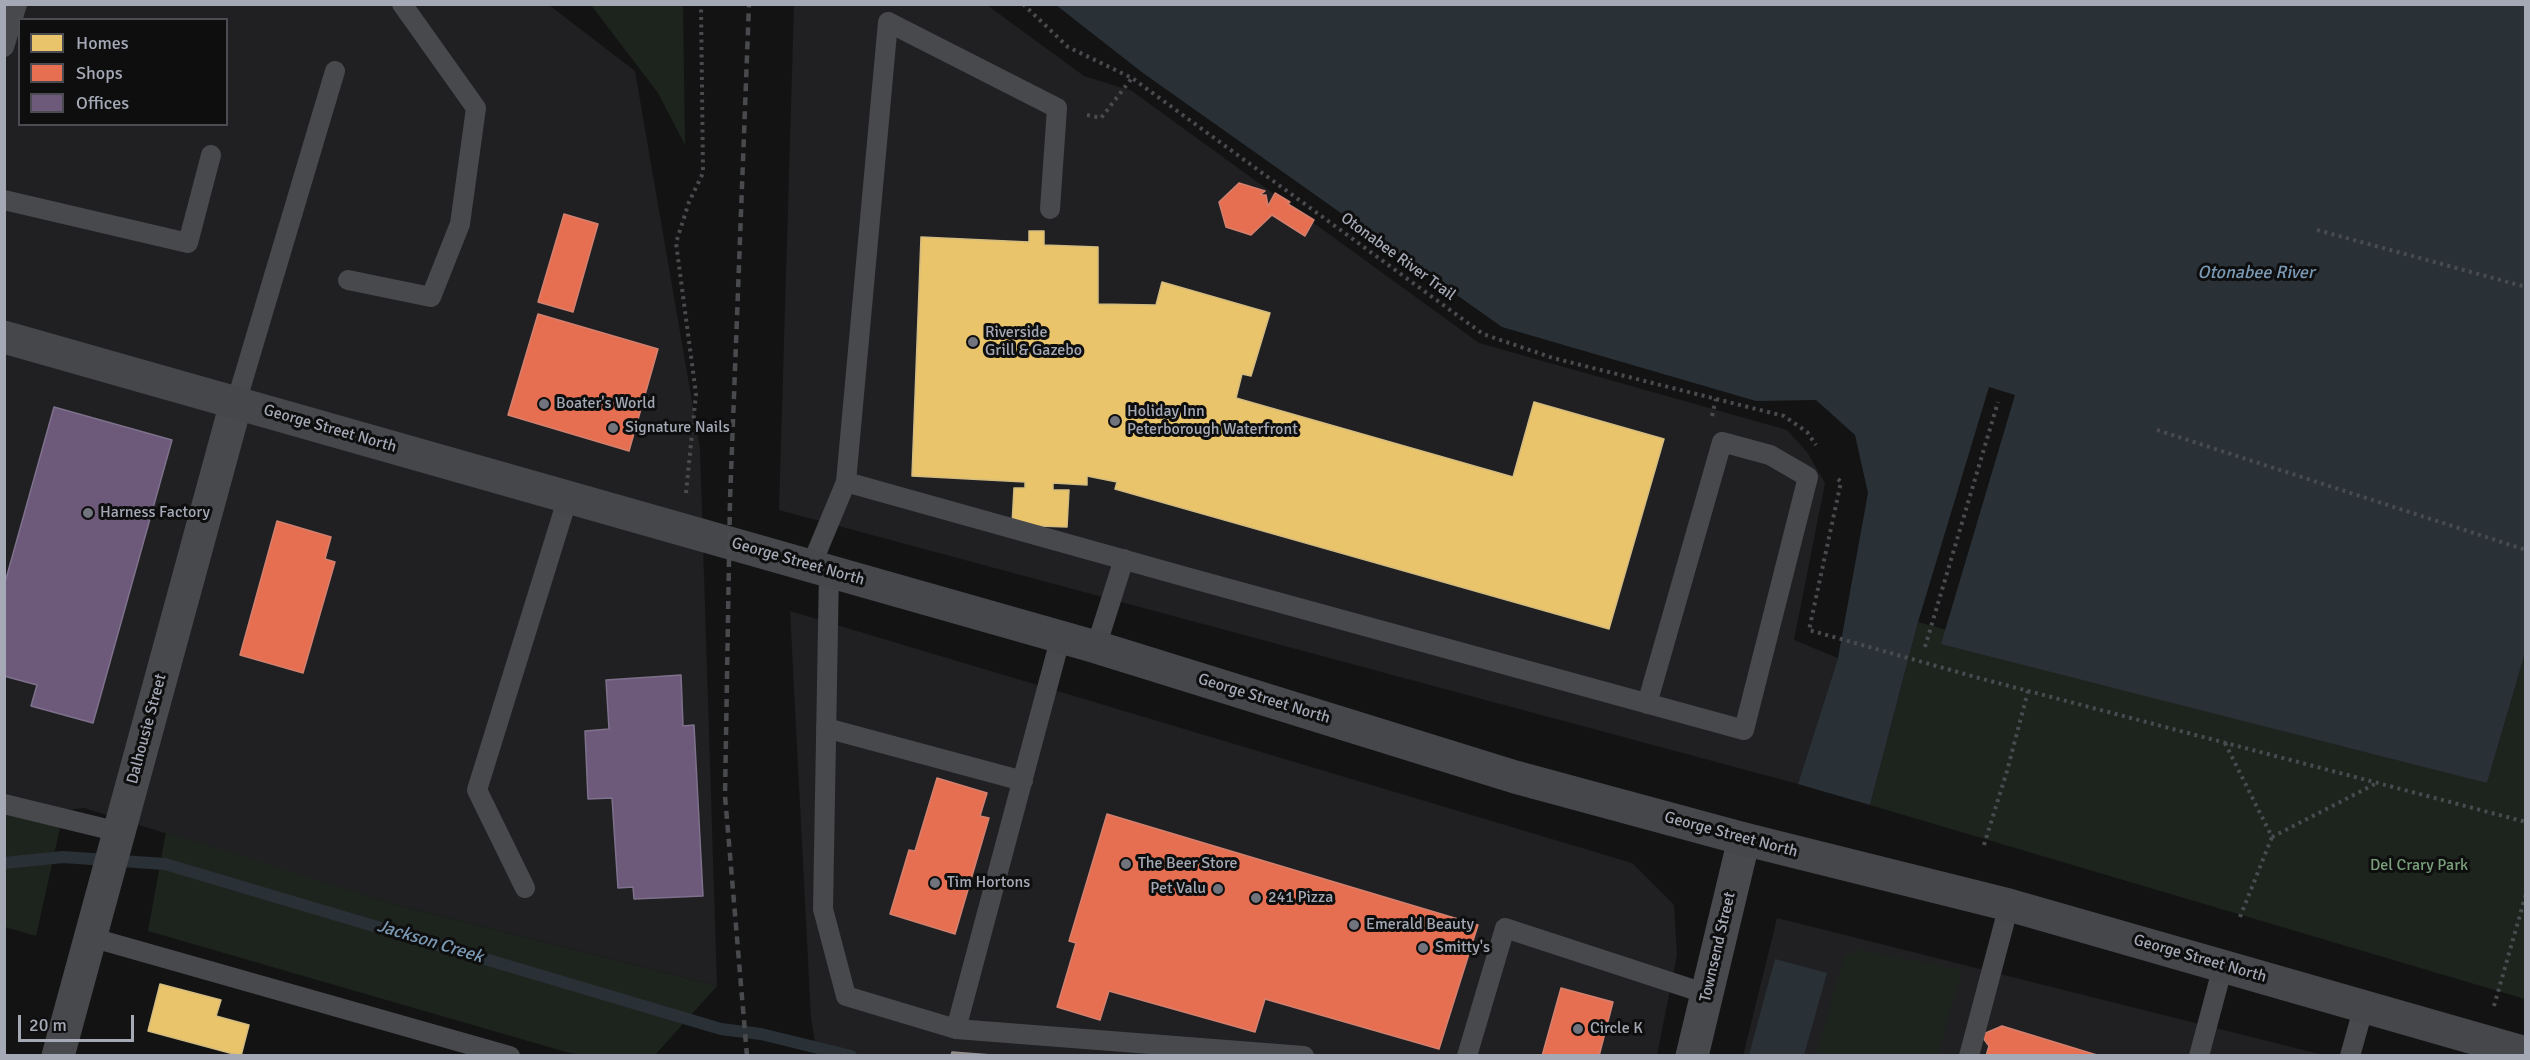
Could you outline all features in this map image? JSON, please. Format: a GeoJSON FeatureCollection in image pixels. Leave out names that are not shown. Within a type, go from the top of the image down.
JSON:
{"type":"FeatureCollection","features":[{"type":"Feature","properties":{"kind":"main road","name":"George Street North"},"geometry":{"type":"LineString","coordinates":[[4,337],[1061,636],[1515,777],[1744,840],[2009,905],[2526,1053]]}},
{"type":"Feature","properties":{"kind":"street","name":"Dalhousie Street"},"geometry":{"type":"LineString","coordinates":[[58,1056],[236,403]]}},
{"type":"Feature","properties":{"kind":"street","name":"Townsend Street"},"geometry":{"type":"LineString","coordinates":[[1692,1056],[1744,840]]}},
{"type":"Feature","properties":{"kind":"lane"},"geometry":{"type":"LineString","coordinates":[[4,47],[17,4]]}},
{"type":"Feature","properties":{"kind":"lane"},"geometry":{"type":"LineString","coordinates":[[348,280],[431,297],[460,224],[476,108],[402,4]]}},
{"type":"Feature","properties":{"kind":"lane"},"geometry":{"type":"LineString","coordinates":[[1050,209],[1057,108],[888,22],[846,482],[820,568],[826,728],[823,909],[846,996],[956,1029],[1280,1052],[1304,1056]]}},
{"type":"Feature","properties":{"kind":"lane"},"geometry":{"type":"LineString","coordinates":[[236,403],[335,71]]}},
{"type":"Feature","properties":{"kind":"lane"},"geometry":{"type":"LineString","coordinates":[[4,200],[188,243],[211,155]]}},
{"type":"Feature","properties":{"kind":"lane"},"geometry":{"type":"LineString","coordinates":[[846,482],[1647,704],[1744,730],[1808,477],[1770,455],[1722,442],[1647,704]]}},
{"type":"Feature","properties":{"kind":"lane"},"geometry":{"type":"LineString","coordinates":[[525,888],[477,790],[568,497]]}},
{"type":"Feature","properties":{"kind":"lane"},"geometry":{"type":"LineString","coordinates":[[1096,647],[1124,559]]}},
{"type":"Feature","properties":{"kind":"lane"},"geometry":{"type":"LineString","coordinates":[[956,1029],[1061,636]]}},
{"type":"Feature","properties":{"kind":"lane"},"geometry":{"type":"LineString","coordinates":[[826,728],[1023,781]]}},
{"type":"Feature","properties":{"kind":"lane"},"geometry":{"type":"LineString","coordinates":[[4,804],[120,827]]}},
{"type":"Feature","properties":{"kind":"lane"},"geometry":{"type":"LineString","coordinates":[[1968,1056],[2009,905]]}},
{"type":"Feature","properties":{"kind":"lane"},"geometry":{"type":"LineString","coordinates":[[1467,1056],[1505,928],[1707,994]]}},
{"type":"Feature","properties":{"kind":"lane"},"geometry":{"type":"LineString","coordinates":[[90,937],[510,1056]]}},
{"type":"Feature","properties":{"kind":"lane"},"geometry":{"type":"LineString","coordinates":[[2199,1056],[2223,966]]}},
{"type":"Feature","properties":{"kind":"lane"},"geometry":{"type":"LineString","coordinates":[[2350,1056],[2364,1006]]}},
{"type":"Feature","properties":{"kind":"path"},"geometry":{"type":"LineString","coordinates":[[682,530],[696,394],[676,243],[689,202],[702,173],[702,4]]}},
{"type":"Feature","properties":{"kind":"path","name":"Otonabee River Trail"},"geometry":{"type":"LineString","coordinates":[[1023,4],[1068,47],[1132,78],[1483,334],[1552,358],[1784,416],[1807,432]]}},
{"type":"Feature","properties":{"kind":"path"},"geometry":{"type":"LineString","coordinates":[[1057,108],[1101,118],[1132,78]]}},
{"type":"Feature","properties":{"kind":"path"},"geometry":{"type":"LineString","coordinates":[[2318,231],[2526,286]]}},
{"type":"Feature","properties":{"kind":"path"},"geometry":{"type":"LineString","coordinates":[[1925,647],[1998,402]]}},
{"type":"Feature","properties":{"kind":"path"},"geometry":{"type":"LineString","coordinates":[[2157,430],[2526,550]]}},
{"type":"Feature","properties":{"kind":"path"},"geometry":{"type":"LineString","coordinates":[[1809,630],[1979,678],[2526,822]]}},
{"type":"Feature","properties":{"kind":"path"},"geometry":{"type":"LineString","coordinates":[[1984,845],[2028,691]]}},
{"type":"Feature","properties":{"kind":"path"},"geometry":{"type":"LineString","coordinates":[[2225,743],[2272,837]]}},
{"type":"Feature","properties":{"kind":"path"},"geometry":{"type":"LineString","coordinates":[[2240,917],[2272,837],[2377,783]]}},
{"type":"Feature","properties":{"kind":"path"},"geometry":{"type":"LineString","coordinates":[[2483,1039],[2501,986],[2526,894]]}},
{"type":"Feature","properties":{"kind":"shaded area"},"geometry":{"type":"Polygon","coordinates":[[[4,5],[549,5],[635,71],[700,448],[717,986],[394,904],[84,808],[5,818],[4,5]]]}},
{"type":"Feature","properties":{"kind":"shaded area"},"geometry":{"type":"Polygon","coordinates":[[[794,5],[987,5],[1084,76],[1132,91],[1479,343],[1787,430],[1807,452],[1825,483],[1794,640],[1838,658],[1798,784],[779,510],[794,5]]]}},
{"type":"Feature","properties":{"kind":"shaded area"},"geometry":{"type":"Polygon","coordinates":[[[790,611],[1632,863],[1674,905],[1677,955],[1657,1055],[817,1055],[811,1018],[790,611]]]}},
{"type":"Feature","properties":{"kind":"shaded area"},"geometry":{"type":"Polygon","coordinates":[[[1777,918],[2323,1055],[1743,1056],[1777,918]]]}},
{"type":"Feature","properties":{"kind":"green space"},"geometry":{"type":"Polygon","coordinates":[[[591,5],[683,5],[685,145],[658,93],[591,5]]]}},
{"type":"Feature","properties":{"kind":"green space","name":"Del Crary Park"},"geometry":{"type":"Polygon","coordinates":[[[1918,622],[2487,783],[2525,653],[2525,999],[1870,805],[1918,622]]]}},
{"type":"Feature","properties":{"kind":"green space"},"geometry":{"type":"Polygon","coordinates":[[[64,810],[36,936],[5,927],[4,818],[64,810]]]}},
{"type":"Feature","properties":{"kind":"green space"},"geometry":{"type":"Polygon","coordinates":[[[166,832],[394,904],[717,986],[655,1055],[585,1056],[566,1052],[148,931],[166,832]]]}},
{"type":"Feature","properties":{"kind":"green space"},"geometry":{"type":"Polygon","coordinates":[[[1856,949],[1962,970],[1938,1055],[1816,1055],[1845,953],[1853,955],[1856,949]]]}},
{"type":"Feature","properties":{"kind":"water","name":"Otonabee River"},"geometry":{"type":"Polygon","coordinates":[[[1056,5],[2525,5],[2525,653],[2487,783],[1941,644],[2015,395],[1989,387],[1918,622],[1870,805],[1798,784],[1838,658],[1868,493],[1855,435],[1816,400],[1756,401],[1502,327],[1143,73],[1056,5]]]}},
{"type":"Feature","properties":{"kind":"water"},"geometry":{"type":"Polygon","coordinates":[[[1775,959],[1827,973],[1804,1055],[1749,1055],[1775,959]]]}},
{"type":"Feature","properties":{"kind":"building: Homes","name":"Holiday Inn Peterborough Waterfront"},"geometry":{"type":"Polygon","coordinates":[[[1029,231],[1044,231],[1044,245],[1098,247],[1098,304],[1156,305],[1162,282],[1270,313],[1251,376],[1242,374],[1236,398],[1513,477],[1534,402],[1664,439],[1609,629],[1115,489],[1117,482],[1087,476],[1087,485],[1053,483],[1053,490],[1069,490],[1067,527],[1012,525],[1014,488],[1025,488],[1025,482],[912,476],[921,237],[1029,242],[1029,231]]]}},
{"type":"Feature","properties":{"kind":"building: Homes"},"geometry":{"type":"Polygon","coordinates":[[[160,984],[221,1000],[216,1016],[249,1025],[241,1056],[148,1031],[160,984]]]}},
{"type":"Feature","properties":{"kind":"building: Shops"},"geometry":{"type":"Polygon","coordinates":[[[1239,183],[1265,191],[1260,195],[1266,195],[1268,206],[1275,193],[1314,220],[1305,236],[1272,215],[1251,235],[1226,227],[1219,202],[1239,183]]]}},
{"type":"Feature","properties":{"kind":"building: Shops"},"geometry":{"type":"Polygon","coordinates":[[[564,214],[598,224],[573,312],[538,302],[564,214]]]}},
{"type":"Feature","properties":{"kind":"building: Shops"},"geometry":{"type":"Polygon","coordinates":[[[538,314],[658,349],[629,451],[508,415],[538,314]]]}},
{"type":"Feature","properties":{"kind":"building: Shops"},"geometry":{"type":"Polygon","coordinates":[[[277,521],[331,537],[325,559],[335,562],[303,673],[240,655],[277,521]]]}},
{"type":"Feature","properties":{"kind":"building: Shops","name":"Tim Hortons"},"geometry":{"type":"Polygon","coordinates":[[[937,778],[987,793],[980,816],[989,818],[955,934],[890,914],[909,850],[915,851],[937,778]]]}},
{"type":"Feature","properties":{"kind":"building: Shops"},"geometry":{"type":"Polygon","coordinates":[[[1107,814],[1478,925],[1439,1049],[1265,999],[1255,1032],[1109,991],[1100,1020],[1057,1007],[1076,943],[1069,941],[1107,814]]]}},
{"type":"Feature","properties":{"kind":"building: Shops","name":"Circle K"},"geometry":{"type":"Polygon","coordinates":[[[1561,988],[1613,1002],[1599,1056],[1542,1056],[1561,988]]]}},
{"type":"Feature","properties":{"kind":"building: Shops"},"geometry":{"type":"Polygon","coordinates":[[[2002,1026],[2100,1056],[1986,1056],[1989,1046],[1981,1035],[2002,1026]]]}},
{"type":"Feature","properties":{"kind":"building: Offices","name":"Harness Factory"},"geometry":{"type":"Polygon","coordinates":[[[54,407],[172,440],[93,723],[31,706],[37,685],[4,676],[4,586],[54,407]]]}},
{"type":"Feature","properties":{"kind":"building: Offices"},"geometry":{"type":"Polygon","coordinates":[[[681,675],[683,726],[694,725],[703,896],[634,899],[633,887],[618,888],[612,798],[588,799],[585,731],[609,729],[606,680],[681,675]]]}},
{"type":"Feature","properties":{"kind":"building: Industry"},"geometry":{"type":"Polygon","coordinates":[[[952,1052],[1005,1056],[951,1056],[952,1052]]]}},
{"type":"Feature","properties":{"kind":"waterway","name":"Jackson Creek"},"geometry":{"type":"LineString","coordinates":[[4,863],[63,857],[165,864],[721,1029],[761,1034],[851,1056]]}},
{"type":"Feature","properties":{"kind":"railway"},"geometry":{"type":"LineString","coordinates":[[747,1056],[725,796],[730,500],[749,4]]}},
{"type":"Feature","properties":{"kind":"place","name":"Riverside Grill & Gazebo"},"geometry":{"type":"Point","coordinates":[973,342]}},
{"type":"Feature","properties":{"kind":"place","name":"Boater's World"},"geometry":{"type":"Point","coordinates":[544,404]}},
{"type":"Feature","properties":{"kind":"place","name":"Holiday Inn Peterborough Waterfront"},"geometry":{"type":"Point","coordinates":[1115,421]}},
{"type":"Feature","properties":{"kind":"place","name":"Signature Nails"},"geometry":{"type":"Point","coordinates":[613,428]}},
{"type":"Feature","properties":{"kind":"place","name":"Harness Factory"},"geometry":{"type":"Point","coordinates":[88,513]}},
{"type":"Feature","properties":{"kind":"place","name":"The Beer Store"},"geometry":{"type":"Point","coordinates":[1126,864]}},
{"type":"Feature","properties":{"kind":"place","name":"Tim Hortons"},"geometry":{"type":"Point","coordinates":[935,883]}},
{"type":"Feature","properties":{"kind":"place","name":"Pet Valu"},"geometry":{"type":"Point","coordinates":[1218,889]}},
{"type":"Feature","properties":{"kind":"place","name":"241 Pizza"},"geometry":{"type":"Point","coordinates":[1256,898]}},
{"type":"Feature","properties":{"kind":"place","name":"Emerald Beauty"},"geometry":{"type":"Point","coordinates":[1354,925]}},
{"type":"Feature","properties":{"kind":"place","name":"Smitty's"},"geometry":{"type":"Point","coordinates":[1423,948]}},
{"type":"Feature","properties":{"kind":"place","name":"Circle K"},"geometry":{"type":"Point","coordinates":[1578,1029]}}]}
